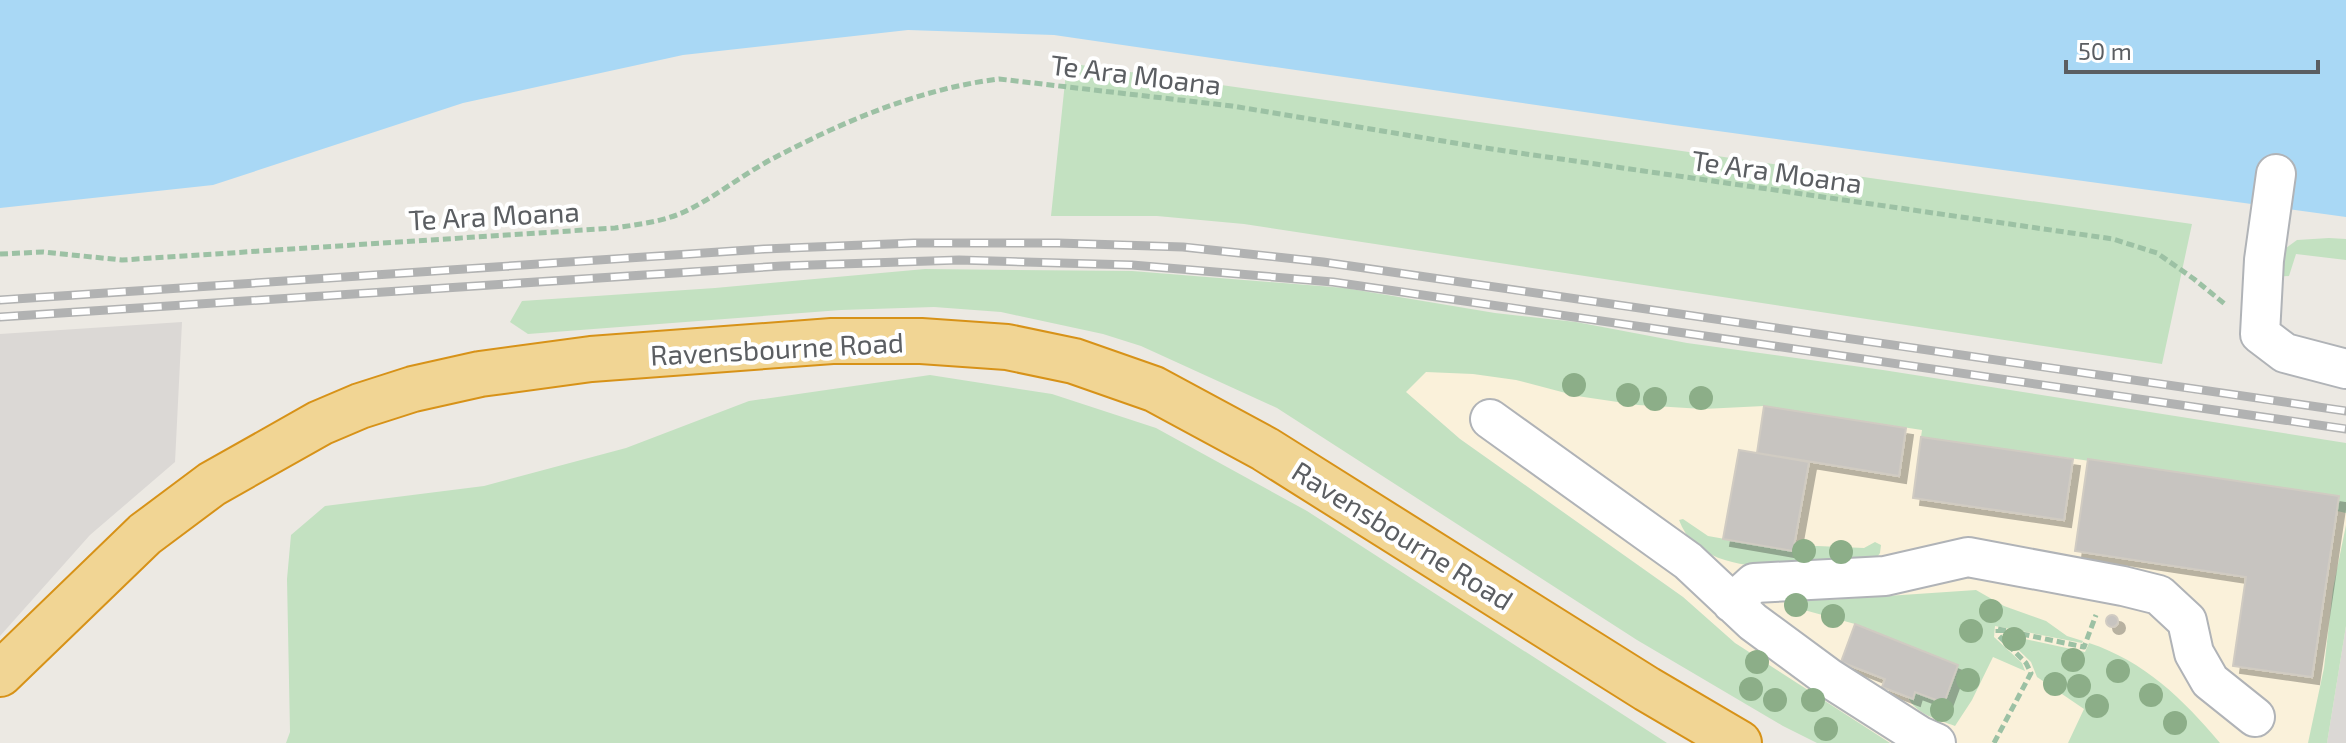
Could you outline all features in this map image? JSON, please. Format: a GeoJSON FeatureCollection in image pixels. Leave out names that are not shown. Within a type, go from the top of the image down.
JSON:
{"type":"FeatureCollection","features":[{"type":"Feature","properties":{"kind":"highway","name":"Ravensbourne Road"},"geometry":{"type":"LineString","coordinates":[[0,674],[145,534],[212,484],[320,423],[360,406],[413,389],[480,374],[591,359],[832,341],[921,341],[1007,347],[1074,361],[1154,389],[1265,449],[1647,689],[1739,743]]}},
{"type":"Feature","properties":{"kind":"street"},"geometry":{"type":"LineString","coordinates":[[2276,174],[2264,260],[2260,334],[2285,353],[2346,369]]}},
{"type":"Feature","properties":{"kind":"street"},"geometry":{"type":"LineString","coordinates":[[1490,419],[1688,561],[1753,622],[1829,678],[1936,743]]}},
{"type":"Feature","properties":{"kind":"street"},"geometry":{"type":"LineString","coordinates":[[1732,603],[1754,583],[1885,576],[1968,557],[2123,586],[2159,595],[2187,621],[2194,653],[2210,681],[2255,717]]}},
{"type":"Feature","properties":{"kind":"path","name":"Te Ara Moana"},"geometry":{"type":"LineString","coordinates":[[0,254],[43,252],[122,260],[615,228],[656,222],[686,211],[814,137],[919,94],[999,79],[1232,106],[1516,153],[2113,239],[2157,253],[2194,279],[2260,334]]}},
{"type":"Feature","properties":{"kind":"path"},"geometry":{"type":"LineString","coordinates":[[1994,743],[2031,673],[2026,663],[1998,635],[1998,629],[2084,647],[2086,643]]}},
{"type":"Feature","properties":{"kind":"shaded area"},"geometry":{"type":"Polygon","coordinates":[[[182,322],[175,462],[90,535],[0,636],[0,334],[182,322]]]}},
{"type":"Feature","properties":{"kind":"shaded area"},"geometry":{"type":"Polygon","coordinates":[[[1338,334],[2346,489],[2346,626],[2327,743],[1890,743],[1735,643],[1683,597],[1460,439],[1338,334]]]}},
{"type":"Feature","properties":{"kind":"shaded area"},"geometry":{"type":"Polygon","coordinates":[[[2346,626],[2346,743],[2327,743],[2346,626]]]}},
{"type":"Feature","properties":{"kind":"green space"},"geometry":{"type":"Polygon","coordinates":[[[1067,63],[2192,224],[2162,364],[1244,224],[1157,216],[1051,216],[1067,63]]]}},
{"type":"Feature","properties":{"kind":"green space"},"geometry":{"type":"Polygon","coordinates":[[[2346,239],[2346,260],[2296,254],[2289,276],[2274,277],[2275,256],[2297,240],[2346,239]]]}},
{"type":"Feature","properties":{"kind":"green space"},"geometry":{"type":"Polygon","coordinates":[[[925,269],[1132,271],[1345,288],[2346,443],[2346,513],[2337,511],[2338,496],[1921,437],[1922,430],[1764,406],[1703,409],[1638,405],[1577,396],[1516,380],[1426,372],[1406,392],[1460,439],[1683,597],[1735,643],[1890,743],[1817,743],[1637,640],[1277,408],[1141,346],[1103,334],[1001,312],[934,307],[841,310],[528,334],[510,322],[522,301],[925,269]]]}},
{"type":"Feature","properties":{"kind":"green space"},"geometry":{"type":"Polygon","coordinates":[[[930,375],[1052,394],[1156,428],[1307,511],[1667,743],[286,743],[290,732],[287,579],[291,535],[325,506],[484,486],[626,448],[749,401],[930,375]]]}},
{"type":"Feature","properties":{"kind":"green space"},"geometry":{"type":"Polygon","coordinates":[[[1683,519],[1708,536],[1792,551],[1794,545],[1864,548],[1875,542],[1881,545],[1880,553],[1875,560],[1825,565],[1766,567],[1738,563],[1713,555],[1692,541],[1679,520],[1683,519]]]}},
{"type":"Feature","properties":{"kind":"green space"},"geometry":{"type":"Polygon","coordinates":[[[2346,525],[2346,626],[2327,743],[2308,743],[2324,668],[2333,589],[2346,525]]]}},
{"type":"Feature","properties":{"kind":"green space"},"geometry":{"type":"Polygon","coordinates":[[[1976,590],[2083,641],[1995,626],[1994,637],[2022,663],[2025,671],[1993,657],[1955,726],[1922,712],[1908,697],[1912,699],[1915,692],[1944,703],[1958,665],[1855,624],[1786,605],[1784,600],[1786,597],[1828,600],[1976,590]]]}},
{"type":"Feature","properties":{"kind":"green space"},"geometry":{"type":"Polygon","coordinates":[[[2002,634],[2085,652],[2089,643],[2127,660],[2177,697],[2220,743],[2068,743],[2084,709],[2037,677],[2031,662],[2002,634]]]}},
{"type":"Feature","properties":{"kind":"water"},"geometry":{"type":"Polygon","coordinates":[[[0,0],[2346,0],[2346,217],[1674,125],[1054,35],[908,30],[683,55],[463,103],[213,185],[0,208],[0,0]]]}},
{"type":"Feature","properties":{"kind":"building"},"geometry":{"type":"Polygon","coordinates":[[[1764,406],[1906,428],[1899,476],[1757,453],[1764,406]]]}},
{"type":"Feature","properties":{"kind":"building"},"geometry":{"type":"Polygon","coordinates":[[[1921,437],[2073,459],[2064,520],[1913,498],[1921,437]]]}},
{"type":"Feature","properties":{"kind":"building"},"geometry":{"type":"Polygon","coordinates":[[[1739,450],[1809,462],[1793,551],[1723,539],[1739,450]]]}},
{"type":"Feature","properties":{"kind":"building"},"geometry":{"type":"Polygon","coordinates":[[[2088,459],[2339,496],[2312,677],[2233,666],[2246,577],[2075,551],[2088,459]]]}},
{"type":"Feature","properties":{"kind":"building"},"geometry":{"type":"Polygon","coordinates":[[[2107,616],[2117,616],[2117,626],[2107,626],[2107,616]]]}},
{"type":"Feature","properties":{"kind":"building"},"geometry":{"type":"Polygon","coordinates":[[[1855,624],[1958,665],[1944,703],[1915,692],[1913,699],[1882,687],[1885,679],[1841,662],[1855,624]]]}},
{"type":"Feature","properties":{"kind":"railway"},"geometry":{"type":"LineString","coordinates":[[0,300],[764,249],[914,243],[1183,247],[1323,262],[2346,411]]}},
{"type":"Feature","properties":{"kind":"railway"},"geometry":{"type":"LineString","coordinates":[[0,317],[782,266],[959,260],[1132,265],[1333,282],[2346,429]]}}]}
